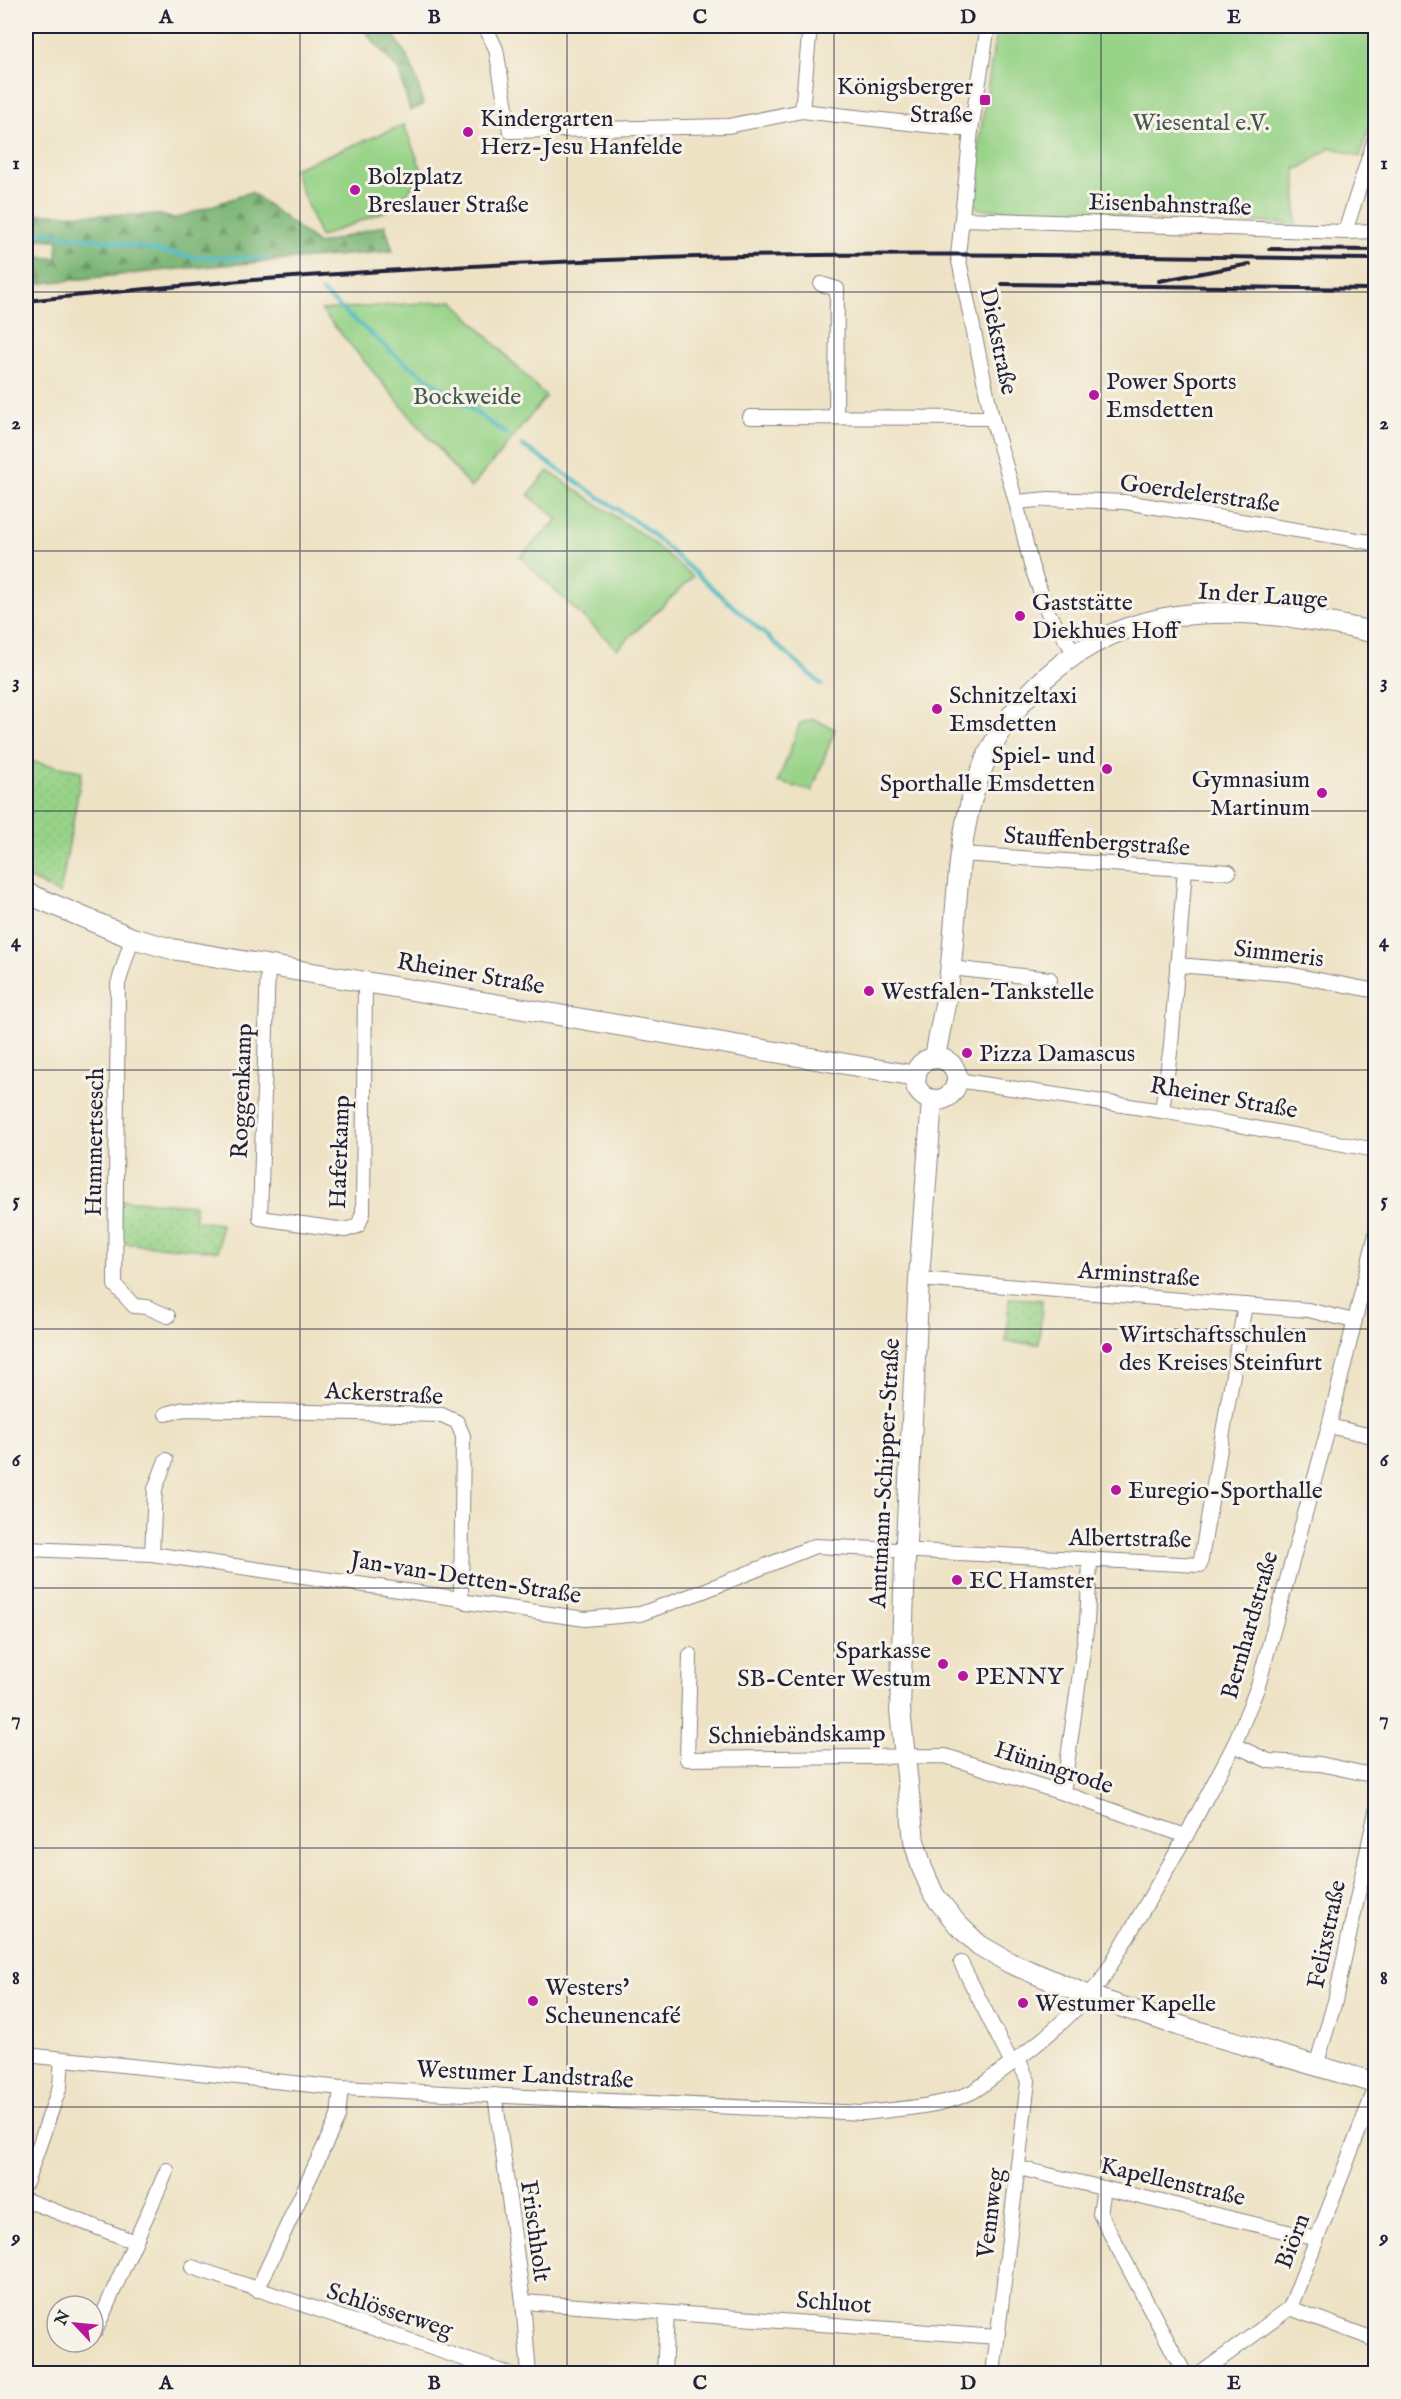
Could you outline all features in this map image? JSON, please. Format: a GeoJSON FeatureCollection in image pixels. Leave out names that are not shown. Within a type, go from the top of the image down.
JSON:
{"type":"FeatureCollection","features":[{"type":"Feature","properties":{"kind":"street"},"geometry":{"type":"LineString","coordinates":[[485,26],[496,49],[510,130],[728,126],[802,111],[971,130]]}},
{"type":"Feature","properties":{"kind":"street"},"geometry":{"type":"LineString","coordinates":[[802,111],[810,26]]}},
{"type":"Feature","properties":{"kind":"street","name":"Diekstraße"},"geometry":{"type":"LineString","coordinates":[[988,26],[971,130],[958,256],[992,418],[1016,502],[1030,565],[1058,630],[1075,653]]}},
{"type":"Feature","properties":{"kind":"street"},"geometry":{"type":"LineString","coordinates":[[1345,232],[1376,135]]}},
{"type":"Feature","properties":{"kind":"street","name":"Eisenbahnstraße"},"geometry":{"type":"LineString","coordinates":[[963,219],[1345,232],[1376,231]]}},
{"type":"Feature","properties":{"kind":"street"},"geometry":{"type":"LineString","coordinates":[[821,284],[837,289],[836,416]]}},
{"type":"Feature","properties":{"kind":"street"},"geometry":{"type":"LineString","coordinates":[[750,417],[992,418]]}},
{"type":"Feature","properties":{"kind":"street","name":"Goerdelerstraße"},"geometry":{"type":"LineString","coordinates":[[1016,502],[1049,499],[1125,502],[1376,543]]}},
{"type":"Feature","properties":{"kind":"street","name":"In der Lauge"},"geometry":{"type":"LineString","coordinates":[[935,1059],[951,968],[962,854],[971,799],[993,743],[1023,700],[1044,678],[1075,653],[1137,625],[1198,614],[1271,616],[1326,622],[1376,633]]}},
{"type":"Feature","properties":{"kind":"street","name":"Stauffenbergstraße"},"geometry":{"type":"LineString","coordinates":[[962,854],[1229,872]]}},
{"type":"Feature","properties":{"kind":"street"},"geometry":{"type":"LineString","coordinates":[[1162,1111],[1171,1045],[1185,869]]}},
{"type":"Feature","properties":{"kind":"street","name":"Rheiner Straße"},"geometry":{"type":"LineString","coordinates":[[26,893],[132,938],[172,949],[916,1076]]}},
{"type":"Feature","properties":{"kind":"street","name":"Hummertsesch"},"geometry":{"type":"LineString","coordinates":[[132,938],[118,984],[115,1285],[134,1306],[147,1307],[168,1316]]}},
{"type":"Feature","properties":{"kind":"street","name":"Simmeris"},"geometry":{"type":"LineString","coordinates":[[1177,965],[1288,974],[1376,991]]}},
{"type":"Feature","properties":{"kind":"street","name":"Roggenkamp"},"geometry":{"type":"LineString","coordinates":[[260,1218],[268,966]]}},
{"type":"Feature","properties":{"kind":"street"},"geometry":{"type":"LineString","coordinates":[[951,968],[1050,979]]}},
{"type":"Feature","properties":{"kind":"street","name":"Haferkamp"},"geometry":{"type":"LineString","coordinates":[[260,1218],[345,1230],[358,1226],[363,1213],[365,981]]}},
{"type":"Feature","properties":{"kind":"street"},"geometry":{"type":"LineString","coordinates":[[935,1059],[944,1060],[956,1072],[955,1089],[941,1100],[932,1100],[919,1091],[916,1076],[923,1064],[935,1059]]}},
{"type":"Feature","properties":{"kind":"street","name":"Rheiner Straße"},"geometry":{"type":"LineString","coordinates":[[957,1080],[1162,1111],[1376,1150]]}},
{"type":"Feature","properties":{"kind":"street","name":"Amtmann-Schipper-Straße"},"geometry":{"type":"LineString","coordinates":[[932,1100],[919,1280],[905,1551],[900,1710],[914,1840],[934,1895],[946,1912],[979,1945],[1010,1963],[1089,1996],[1376,2085]]}},
{"type":"Feature","properties":{"kind":"street","name":"Bernhardstraße"},"geometry":{"type":"LineString","coordinates":[[1089,1996],[1102,1980],[1186,1836],[1234,1745],[1258,1686],[1329,1426],[1376,1234]]}},
{"type":"Feature","properties":{"kind":"street","name":"Arminstraße"},"geometry":{"type":"LineString","coordinates":[[919,1280],[1308,1310],[1354,1321]]}},
{"type":"Feature","properties":{"kind":"street","name":"Albertstraße"},"geometry":{"type":"LineString","coordinates":[[905,1551],[1200,1565],[1245,1305]]}},
{"type":"Feature","properties":{"kind":"street","name":"Ackerstraße"},"geometry":{"type":"LineString","coordinates":[[166,1414],[184,1409],[442,1415],[457,1422],[463,1437],[461,1599]]}},
{"type":"Feature","properties":{"kind":"street"},"geometry":{"type":"LineString","coordinates":[[1329,1426],[1376,1437]]}},
{"type":"Feature","properties":{"kind":"street"},"geometry":{"type":"LineString","coordinates":[[152,1554],[155,1489],[166,1460]]}},
{"type":"Feature","properties":{"kind":"street","name":"Jan-van-Detten-Straße"},"geometry":{"type":"LineString","coordinates":[[26,1549],[152,1554],[461,1599],[467,1602],[555,1616],[601,1619],[640,1614],[815,1546],[905,1551]]}},
{"type":"Feature","properties":{"kind":"street"},"geometry":{"type":"LineString","coordinates":[[1063,1793],[1087,1623],[1090,1561]]}},
{"type":"Feature","properties":{"kind":"street","name":"Schniebändskamp"},"geometry":{"type":"LineString","coordinates":[[690,1654],[687,1759],[904,1755]]}},
{"type":"Feature","properties":{"kind":"street"},"geometry":{"type":"LineString","coordinates":[[1234,1745],[1269,1761],[1320,1764],[1376,1776]]}},
{"type":"Feature","properties":{"kind":"street","name":"Hüningrode"},"geometry":{"type":"LineString","coordinates":[[904,1755],[945,1756],[1063,1793],[1186,1836]]}},
{"type":"Feature","properties":{"kind":"street","name":"Felixstraße"},"geometry":{"type":"LineString","coordinates":[[1316,2067],[1335,2001],[1376,1811]]}},
{"type":"Feature","properties":{"kind":"street"},"geometry":{"type":"LineString","coordinates":[[961,1963],[1015,2061]]}},
{"type":"Feature","properties":{"kind":"street","name":"Westumer Landstraße"},"geometry":{"type":"LineString","coordinates":[[26,2055],[340,2088],[862,2113],[929,2105],[970,2093],[1015,2061],[1089,1996]]}},
{"type":"Feature","properties":{"kind":"street"},"geometry":{"type":"LineString","coordinates":[[26,2182],[60,2086],[62,2059]]}},
{"type":"Feature","properties":{"kind":"street","name":"Vennweg"},"geometry":{"type":"LineString","coordinates":[[993,2373],[1028,2080],[1015,2061]]}},
{"type":"Feature","properties":{"kind":"street","name":"Biörn"},"geometry":{"type":"LineString","coordinates":[[1200,2373],[1290,2308],[1376,2085]]}},
{"type":"Feature","properties":{"kind":"street"},"geometry":{"type":"LineString","coordinates":[[257,2290],[338,2117],[340,2088]]}},
{"type":"Feature","properties":{"kind":"street","name":"Frischholt"},"geometry":{"type":"LineString","coordinates":[[495,2095],[523,2302],[529,2373]]}},
{"type":"Feature","properties":{"kind":"street","name":"Kapellenstraße"},"geometry":{"type":"LineString","coordinates":[[1019,2168],[1317,2239]]}},
{"type":"Feature","properties":{"kind":"street"},"geometry":{"type":"LineString","coordinates":[[105,2310],[166,2170]]}},
{"type":"Feature","properties":{"kind":"street"},"geometry":{"type":"LineString","coordinates":[[1104,2188],[1100,2214],[1185,2373]]}},
{"type":"Feature","properties":{"kind":"street"},"geometry":{"type":"LineString","coordinates":[[26,2200],[135,2242]]}},
{"type":"Feature","properties":{"kind":"street","name":"Schlösserweg"},"geometry":{"type":"LineString","coordinates":[[192,2267],[509,2373]]}},
{"type":"Feature","properties":{"kind":"street","name":"Schluot"},"geometry":{"type":"LineString","coordinates":[[523,2302],[997,2337]]}},
{"type":"Feature","properties":{"kind":"street"},"geometry":{"type":"LineString","coordinates":[[1290,2308],[1376,2340]]}},
{"type":"Feature","properties":{"kind":"street"},"geometry":{"type":"LineString","coordinates":[[664,2373],[667,2313]]}},
{"type":"Feature","properties":{"kind":"green space"},"geometry":{"type":"Polygon","coordinates":[[[360,26],[386,26],[400,44],[410,63],[423,105],[410,111],[399,71],[360,26]]]}},
{"type":"Feature","properties":{"kind":"green space","name":"Wiesental e.V."},"geometry":{"type":"Polygon","coordinates":[[[997,26],[1375,26],[1375,107],[1360,157],[1331,147],[1301,168],[1296,168],[1296,224],[979,209],[970,201],[997,26]]]}},
{"type":"Feature","properties":{"kind":"green space","name":"Bolzplatz Breslauer Straße"},"geometry":{"type":"Polygon","coordinates":[[[404,125],[423,173],[396,207],[320,237],[293,169],[404,125]]]}},
{"type":"Feature","properties":{"kind":"green space"},"geometry":{"type":"Polygon","coordinates":[[[251,192],[319,244],[385,225],[393,251],[167,270],[26,285],[26,257],[57,258],[58,240],[26,238],[26,214],[160,215],[174,219],[251,192]]]}},
{"type":"Feature","properties":{"kind":"green space","name":"Bockweide"},"geometry":{"type":"Polygon","coordinates":[[[453,301],[546,397],[471,488],[321,310],[453,301]]]}},
{"type":"Feature","properties":{"kind":"green space"},"geometry":{"type":"Polygon","coordinates":[[[548,471],[646,537],[693,577],[617,649],[520,557],[558,519],[528,495],[548,471]]]}},
{"type":"Feature","properties":{"kind":"green space"},"geometry":{"type":"Polygon","coordinates":[[[26,715],[30,716],[28,761],[82,771],[60,894],[26,877],[26,715]]]}},
{"type":"Feature","properties":{"kind":"green space"},"geometry":{"type":"Polygon","coordinates":[[[813,719],[835,729],[812,791],[778,782],[800,723],[813,719]]]}},
{"type":"Feature","properties":{"kind":"green space"},"geometry":{"type":"Polygon","coordinates":[[[119,1200],[195,1205],[195,1221],[221,1224],[218,1251],[119,1243],[119,1200]]]}},
{"type":"Feature","properties":{"kind":"green space"},"geometry":{"type":"Polygon","coordinates":[[[1009,1298],[1042,1300],[1039,1344],[1006,1342],[1009,1298]]]}},
{"type":"Feature","properties":{"kind":"waterway"},"geometry":{"type":"LineString","coordinates":[[26,230],[114,242],[191,257],[266,258]]}},
{"type":"Feature","properties":{"kind":"waterway"},"geometry":{"type":"LineString","coordinates":[[321,291],[399,358],[506,434]]}},
{"type":"Feature","properties":{"kind":"waterway"},"geometry":{"type":"LineString","coordinates":[[522,445],[645,528],[822,685]]}},
{"type":"Feature","properties":{"kind":"railway"},"geometry":{"type":"LineString","coordinates":[[1269,249],[1376,250]]}},
{"type":"Feature","properties":{"kind":"railway"},"geometry":{"type":"LineString","coordinates":[[26,301],[344,274],[503,264],[662,258],[930,254],[1376,259]]}},
{"type":"Feature","properties":{"kind":"railway"},"geometry":{"type":"LineString","coordinates":[[1159,281],[1250,264]]}},
{"type":"Feature","properties":{"kind":"railway"},"geometry":{"type":"LineString","coordinates":[[1002,284],[1365,289]]}},
{"type":"Feature","properties":{"kind":"place","name":"Königsberger Straße"},"geometry":{"type":"Point","coordinates":[985,100]}},
{"type":"Feature","properties":{"kind":"place","name":"Kindergarten Herz-Jesu Hanfelde"},"geometry":{"type":"Point","coordinates":[468,132]}},
{"type":"Feature","properties":{"kind":"place","name":"Bolzplatz Breslauer Straße"},"geometry":{"type":"Point","coordinates":[355,190]}},
{"type":"Feature","properties":{"kind":"place","name":"Power Sports Emsdetten"},"geometry":{"type":"Point","coordinates":[1094,395]}},
{"type":"Feature","properties":{"kind":"place","name":"Gaststätte Diekhues Hoff"},"geometry":{"type":"Point","coordinates":[1020,616]}},
{"type":"Feature","properties":{"kind":"place","name":"Schnitzeltaxi Emsdetten"},"geometry":{"type":"Point","coordinates":[937,709]}},
{"type":"Feature","properties":{"kind":"place","name":"Spiel- und Sporthalle Emsdetten"},"geometry":{"type":"Point","coordinates":[1107,769]}},
{"type":"Feature","properties":{"kind":"place","name":"Gymnasium Martinum"},"geometry":{"type":"Point","coordinates":[1322,793]}},
{"type":"Feature","properties":{"kind":"place","name":"Westfalen-Tankstelle"},"geometry":{"type":"Point","coordinates":[869,991]}},
{"type":"Feature","properties":{"kind":"place","name":"Pizza Damascus"},"geometry":{"type":"Point","coordinates":[967,1053]}},
{"type":"Feature","properties":{"kind":"place","name":"Wirtschaftsschulen des Kreises Steinfurt"},"geometry":{"type":"Point","coordinates":[1107,1348]}},
{"type":"Feature","properties":{"kind":"place","name":"Euregio-Sporthalle"},"geometry":{"type":"Point","coordinates":[1116,1490]}},
{"type":"Feature","properties":{"kind":"place","name":"EC Hamster"},"geometry":{"type":"Point","coordinates":[957,1580]}},
{"type":"Feature","properties":{"kind":"place","name":"Sparkasse SB-Center Westum"},"geometry":{"type":"Point","coordinates":[943,1664]}},
{"type":"Feature","properties":{"kind":"place","name":"PENNY"},"geometry":{"type":"Point","coordinates":[963,1676]}},
{"type":"Feature","properties":{"kind":"place","name":"Westers' Scheunencafé"},"geometry":{"type":"Point","coordinates":[533,2001]}},
{"type":"Feature","properties":{"kind":"place","name":"Westumer Kapelle"},"geometry":{"type":"Point","coordinates":[1023,2003]}}]}
